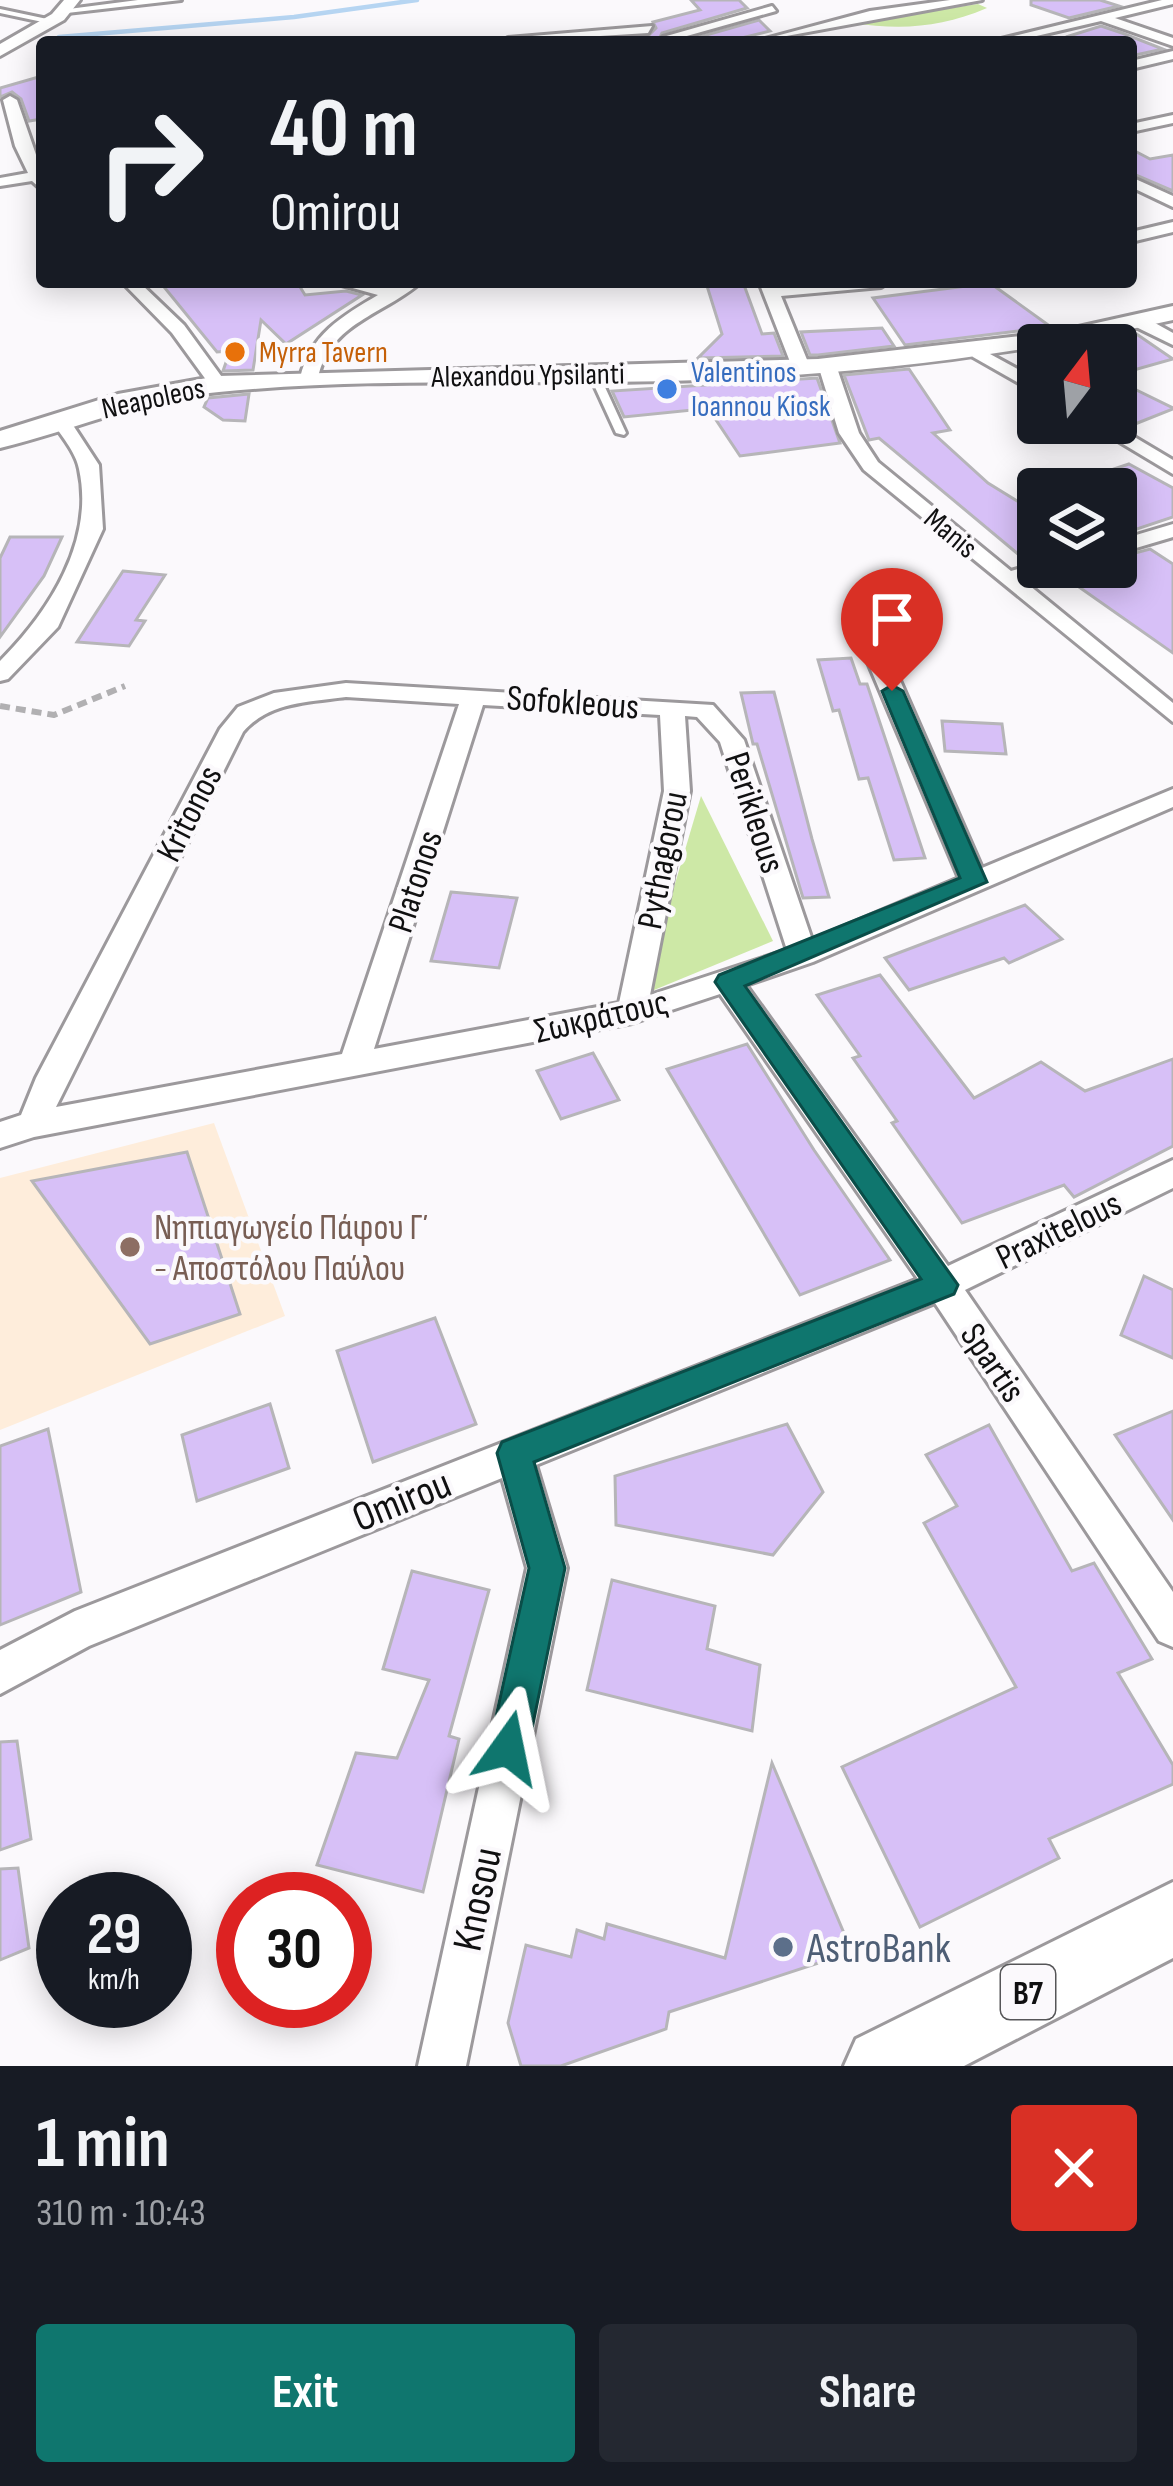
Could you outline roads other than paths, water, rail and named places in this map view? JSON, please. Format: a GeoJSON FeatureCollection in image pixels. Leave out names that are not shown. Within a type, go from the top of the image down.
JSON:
{"type":"FeatureCollection","features":[{"type":"Feature","properties":{"kind":"main road"},"geometry":{"type":"LineString","coordinates":[[0,51],[64,10]]}},
{"type":"Feature","properties":{"kind":"main road","name":"Alexandou Ypsilanti"},"geometry":{"type":"LineString","coordinates":[[309,379],[814,366],[979,352],[1173,314]]}},
{"type":"Feature","properties":{"kind":"main road","name":"Neapoleos"},"geometry":{"type":"LineString","coordinates":[[0,440],[128,400],[218,384],[309,379]]}},
{"type":"Feature","properties":{"kind":"main road","name":"B7"},"geometry":{"type":"LineString","coordinates":[[883,2066],[1173,1919]]}},
{"type":"Feature","properties":{"kind":"street"},"geometry":{"type":"LineString","coordinates":[[64,10],[175,0]]}},
{"type":"Feature","properties":{"kind":"street"},"geometry":{"type":"LineString","coordinates":[[781,36],[870,14],[976,0]]}},
{"type":"Feature","properties":{"kind":"street"},"geometry":{"type":"LineString","coordinates":[[1022,36],[1173,1]]}},
{"type":"Feature","properties":{"kind":"street"},"geometry":{"type":"LineString","coordinates":[[682,36],[772,9]]}},
{"type":"Feature","properties":{"kind":"street"},"geometry":{"type":"LineString","coordinates":[[649,28],[657,15]]}},
{"type":"Feature","properties":{"kind":"street"},"geometry":{"type":"LineString","coordinates":[[1104,18],[1173,42]]}},
{"type":"Feature","properties":{"kind":"street"},"geometry":{"type":"LineString","coordinates":[[568,36],[649,28],[666,36]]}},
{"type":"Feature","properties":{"kind":"street"},"geometry":{"type":"LineString","coordinates":[[788,34],[793,36]]}},
{"type":"Feature","properties":{"kind":"street"},"geometry":{"type":"LineString","coordinates":[[1137,63],[1173,55]]}},
{"type":"Feature","properties":{"kind":"street"},"geometry":{"type":"LineString","coordinates":[[12,100],[22,146],[36,177]]}},
{"type":"Feature","properties":{"kind":"street"},"geometry":{"type":"LineString","coordinates":[[1137,127],[1172,119]]}},
{"type":"Feature","properties":{"kind":"street"},"geometry":{"type":"LineString","coordinates":[[0,149],[22,146]]}},
{"type":"Feature","properties":{"kind":"street"},"geometry":{"type":"LineString","coordinates":[[0,182],[36,181]]}},
{"type":"Feature","properties":{"kind":"street"},"geometry":{"type":"LineString","coordinates":[[1137,184],[1173,202]]}},
{"type":"Feature","properties":{"kind":"street"},"geometry":{"type":"LineString","coordinates":[[1137,235],[1173,226]]}},
{"type":"Feature","properties":{"kind":"street"},"geometry":{"type":"LineString","coordinates":[[136,288],[178,329],[218,384]]}},
{"type":"Feature","properties":{"kind":"street"},"geometry":{"type":"LineString","coordinates":[[367,288],[395,294]]}},
{"type":"Feature","properties":{"kind":"street"},"geometry":{"type":"LineString","coordinates":[[309,379],[311,353],[326,336],[404,288]]}},
{"type":"Feature","properties":{"kind":"street","name":"Manis"},"geometry":{"type":"LineString","coordinates":[[770,288],[871,466],[1173,715]]}},
{"type":"Feature","properties":{"kind":"street"},"geometry":{"type":"LineString","coordinates":[[1140,322],[1173,340]]}},
{"type":"Feature","properties":{"kind":"street"},"geometry":{"type":"LineString","coordinates":[[979,352],[1017,375]]}},
{"type":"Feature","properties":{"kind":"street"},"geometry":{"type":"LineString","coordinates":[[0,674],[47,627],[93,529],[88,465],[60,420]]}},
{"type":"Feature","properties":{"kind":"street"},"geometry":{"type":"LineString","coordinates":[[1132,444],[1173,468]]}},
{"type":"Feature","properties":{"kind":"street"},"geometry":{"type":"LineString","coordinates":[[1137,541],[1173,530]]}},
{"type":"Feature","properties":{"kind":"street"},"geometry":{"type":"LineString","coordinates":[[1006,579],[1017,576]]}},
{"type":"Feature","properties":{"kind":"street"},"geometry":{"type":"LineString","coordinates":[[876,653],[974,882]]}},
{"type":"Feature","properties":{"kind":"street","name":"Kritonos"},"geometry":{"type":"LineString","coordinates":[[34,1124],[51,1078],[210,770],[232,728],[247,712],[282,698],[346,690],[474,694]]}},
{"type":"Feature","properties":{"kind":"street","name":"Sofokleous"},"geometry":{"type":"LineString","coordinates":[[474,694],[672,707]]}},
{"type":"Feature","properties":{"kind":"street","name":"Platonos"},"geometry":{"type":"LineString","coordinates":[[353,1068],[474,694]]}},
{"type":"Feature","properties":{"kind":"street","name":"Perikleous"},"geometry":{"type":"LineString","coordinates":[[672,707],[704,710],[727,730],[803,955]]}},
{"type":"Feature","properties":{"kind":"street","name":"Pythagorou"},"geometry":{"type":"LineString","coordinates":[[632,1012],[677,790],[672,707]]}},
{"type":"Feature","properties":{"kind":"street","name":"Σωκράτους"},"geometry":{"type":"LineString","coordinates":[[0,1135],[34,1124],[353,1068],[632,1012],[803,955],[1173,797]]}},
{"type":"Feature","properties":{"kind":"street","name":"Spartis"},"geometry":{"type":"LineString","coordinates":[[728,982],[943,1285],[1173,1627]]}},
{"type":"Feature","properties":{"kind":"street","name":"Praxitelous"},"geometry":{"type":"LineString","coordinates":[[943,1285],[1173,1173]]}},
{"type":"Feature","properties":{"kind":"street","name":"Omirou"},"geometry":{"type":"LineString","coordinates":[[0,1673],[75,1631],[943,1285]]}},
{"type":"Feature","properties":{"kind":"street","name":"Knosou"},"geometry":{"type":"LineString","coordinates":[[442,2066],[547,1568],[514,1453]]}},
{"type":"Feature","properties":{"kind":"lane"},"geometry":{"type":"LineString","coordinates":[[0,11],[64,10]]}},
{"type":"Feature","properties":{"kind":"lane"},"geometry":{"type":"LineString","coordinates":[[594,374],[621,433]]}},
{"type":"Feature","properties":{"kind":"waterway"},"geometry":{"type":"LineString","coordinates":[[71,36],[294,17],[417,0]]}},
{"type":"Feature","properties":{"kind":"place","name":"Myrra Tavern"},"geometry":{"type":"Point","coordinates":[235,352]}},
{"type":"Feature","properties":{"kind":"place","name":"Valentinos Ioannou Kiosk"},"geometry":{"type":"Point","coordinates":[667,389]}},
{"type":"Feature","properties":{"kind":"place","name":"Νηπιαγωγείο Πάφου Γ΄ - Αποστόλου Παύλου"},"geometry":{"type":"Point","coordinates":[130,1247]}},
{"type":"Feature","properties":{"kind":"place","name":"AstroBank"},"geometry":{"type":"Point","coordinates":[783,1947]}}]}
